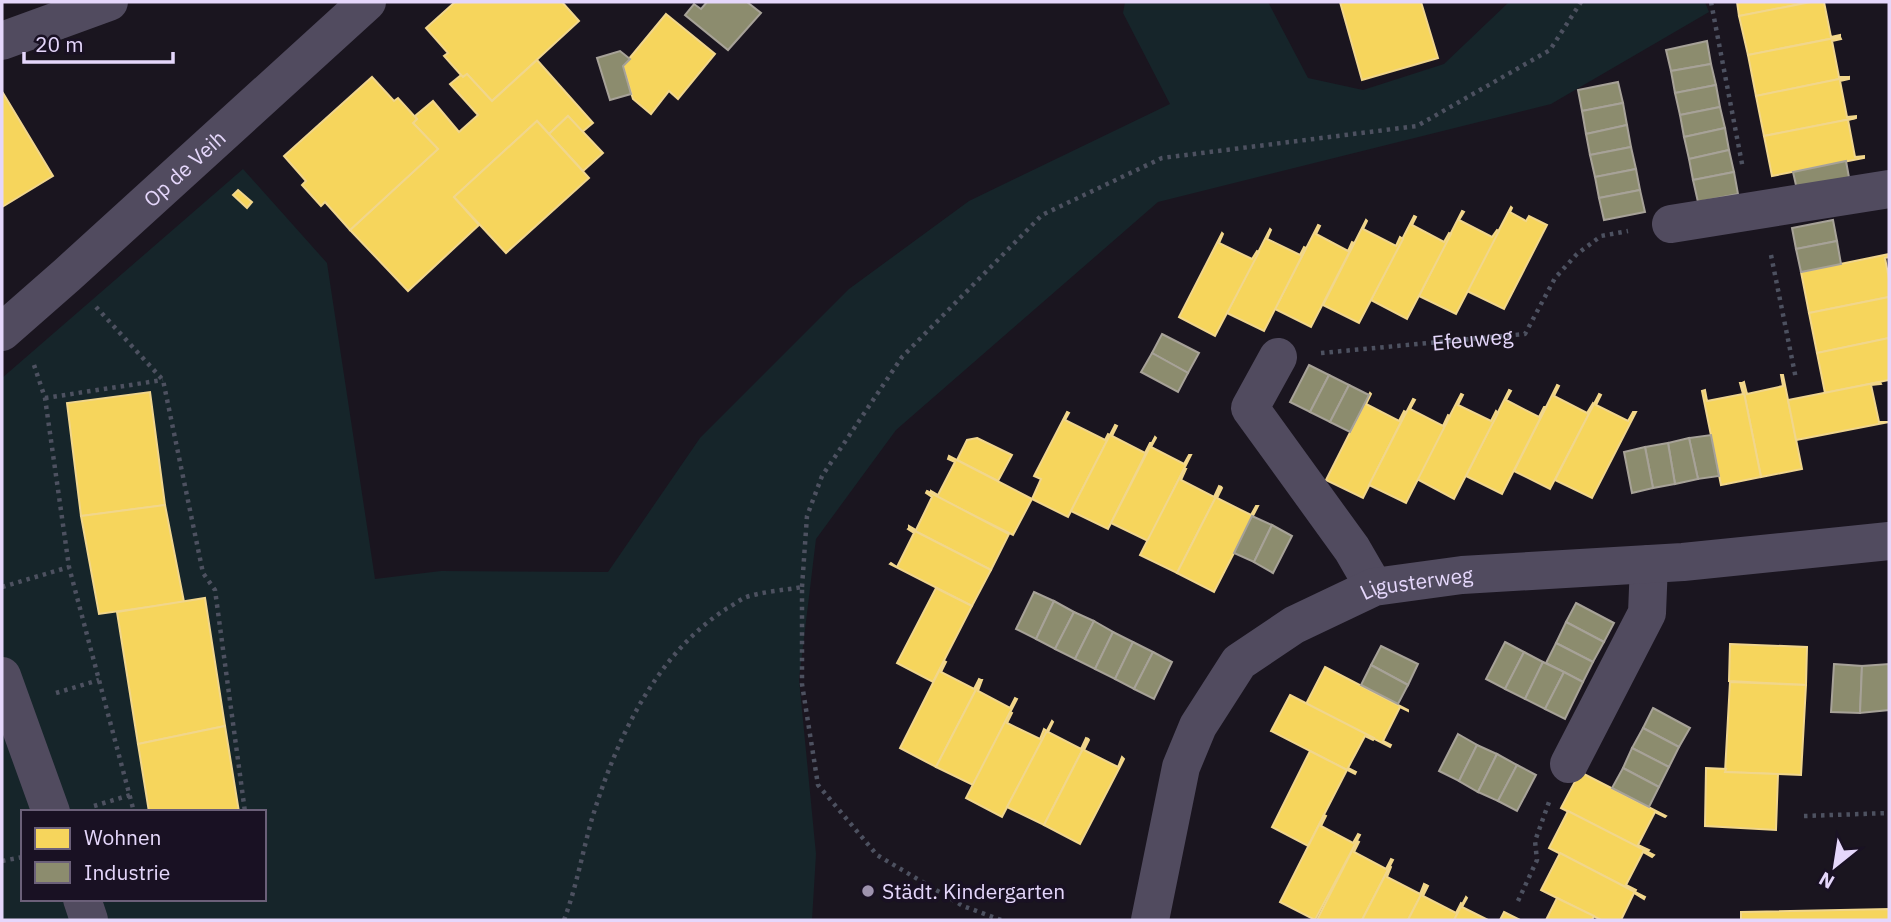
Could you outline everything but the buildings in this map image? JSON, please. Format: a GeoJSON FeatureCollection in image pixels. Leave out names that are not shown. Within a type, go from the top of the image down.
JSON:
{"type":"FeatureCollection","features":[{"type":"Feature","properties":{"kind":"street"},"geometry":{"type":"LineString","coordinates":[[2,41],[109,2]]}},
{"type":"Feature","properties":{"kind":"street","name":"Op de Veih"},"geometry":{"type":"LineString","coordinates":[[9,326],[367,2]]}},
{"type":"Feature","properties":{"kind":"street"},"geometry":{"type":"LineString","coordinates":[[1671,225],[1889,189]]}},
{"type":"Feature","properties":{"kind":"street"},"geometry":{"type":"LineString","coordinates":[[1278,357],[1251,408],[1352,549],[1374,587]]}},
{"type":"Feature","properties":{"kind":"street","name":"Ligusterweg"},"geometry":{"type":"LineString","coordinates":[[1151,918],[1181,766],[1198,726],[1239,662],[1294,625],[1374,587],[1462,575],[1649,564],[1889,541]]}},
{"type":"Feature","properties":{"kind":"street"},"geometry":{"type":"LineString","coordinates":[[1569,764],[1647,613],[1649,564]]}},
{"type":"Feature","properties":{"kind":"street"},"geometry":{"type":"LineString","coordinates":[[2,676],[68,810]]}},
{"type":"Feature","properties":{"kind":"street"},"geometry":{"type":"LineString","coordinates":[[83,901],[89,920]]}},
{"type":"Feature","properties":{"kind":"path"},"geometry":{"type":"LineString","coordinates":[[1001,920],[963,906],[877,855],[818,785],[802,684],[802,587],[807,516],[822,476],[902,357],[1042,215],[1161,159],[1417,126],[1550,50],[1581,2]]}},
{"type":"Feature","properties":{"kind":"path"},"geometry":{"type":"LineString","coordinates":[[1711,2],[1796,379]]}},
{"type":"Feature","properties":{"kind":"path","name":"Efeuweg"},"geometry":{"type":"LineString","coordinates":[[1278,357],[1525,334],[1555,278],[1577,254],[1601,236],[1671,225]]}},
{"type":"Feature","properties":{"kind":"path"},"geometry":{"type":"LineString","coordinates":[[67,275],[163,380],[203,573],[215,590],[246,810]]}},
{"type":"Feature","properties":{"kind":"path"},"geometry":{"type":"LineString","coordinates":[[9,326],[46,398],[69,566],[134,810]]}},
{"type":"Feature","properties":{"kind":"path"},"geometry":{"type":"LineString","coordinates":[[46,398],[163,380]]}},
{"type":"Feature","properties":{"kind":"path"},"geometry":{"type":"LineString","coordinates":[[2,587],[69,566]]}},
{"type":"Feature","properties":{"kind":"path"},"geometry":{"type":"LineString","coordinates":[[564,920],[591,823],[614,755],[639,704],[664,669],[709,620],[746,597],[802,587]]}},
{"type":"Feature","properties":{"kind":"path"},"geometry":{"type":"LineString","coordinates":[[1518,901],[1537,860],[1535,841],[1547,806],[1569,764]]}},
{"type":"Feature","properties":{"kind":"path"},"geometry":{"type":"LineString","coordinates":[[68,810],[130,794]]}},
{"type":"Feature","properties":{"kind":"path"},"geometry":{"type":"LineString","coordinates":[[1804,816],[1889,813]]}},
{"type":"Feature","properties":{"kind":"path"},"geometry":{"type":"LineString","coordinates":[[2,861],[21,857]]}},
{"type":"Feature","properties":{"kind":"shaded area"},"geometry":{"type":"Polygon","coordinates":[[[1125,2],[1268,2],[1308,78],[1363,90],[1444,64],[1509,2],[1705,2],[1709,12],[1551,104],[1158,202],[896,430],[816,539],[799,679],[816,854],[812,920],[2,920],[2,378],[243,169],[327,263],[375,579],[441,571],[608,572],[700,438],[849,289],[969,201],[1170,104],[1123,13],[1125,2]]]}},
{"type":"Feature","properties":{"kind":"place","name":"Städt. Kindergarten"},"geometry":{"type":"Point","coordinates":[868,891]}}]}
